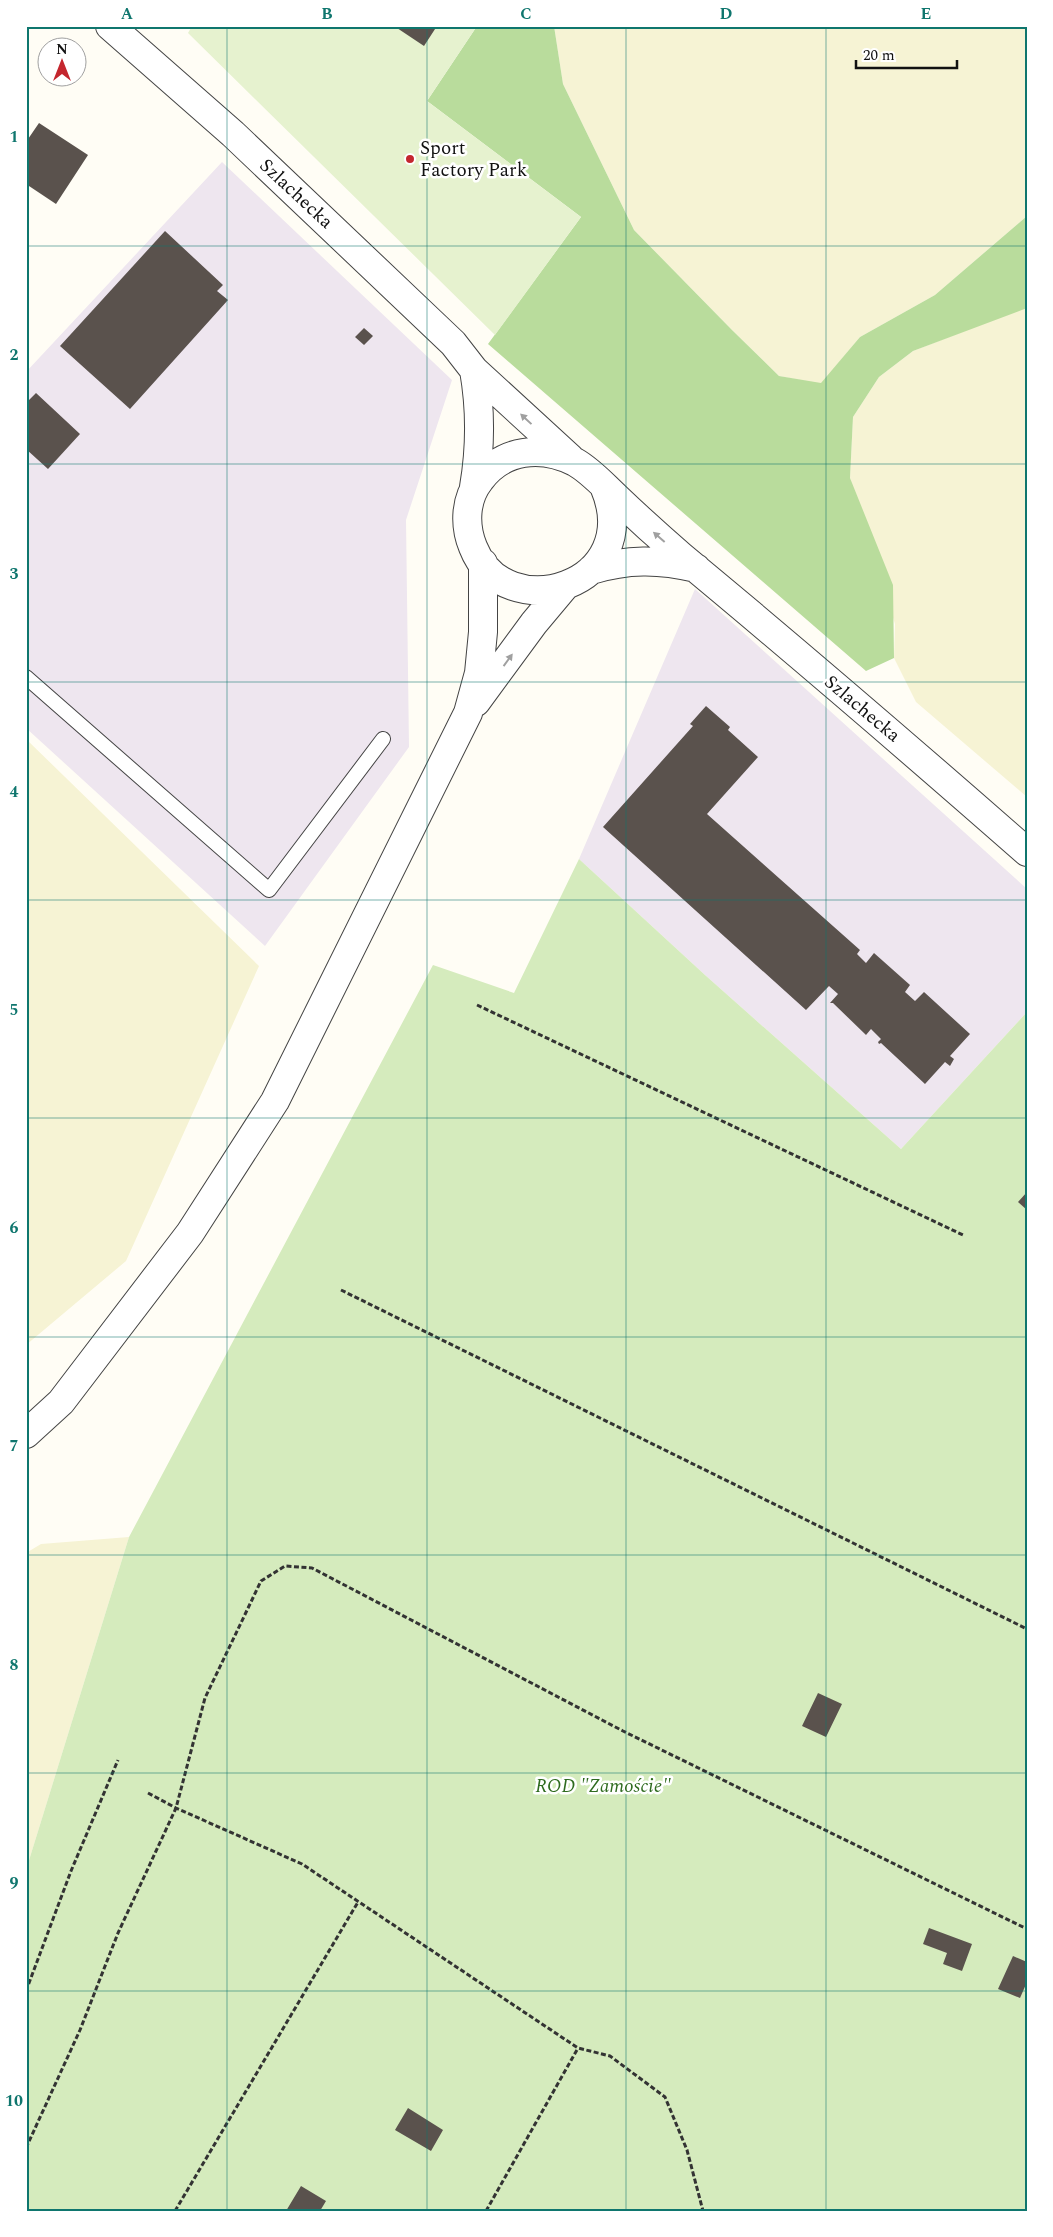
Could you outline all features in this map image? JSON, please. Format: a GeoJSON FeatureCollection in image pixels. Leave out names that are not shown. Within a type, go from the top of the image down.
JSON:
{"type":"FeatureCollection","features":[{"type":"Feature","properties":{"kind":"street","name":"Szlachecka"},"geometry":{"type":"LineString","coordinates":[[110,26],[233,134],[453,343],[474,370],[575,463]]}},
{"type":"Feature","properties":{"kind":"street","name":"Szlachecka"},"geometry":{"type":"LineString","coordinates":[[474,370],[481,428],[480,455],[474,487]]}},
{"type":"Feature","properties":{"kind":"street"},"geometry":{"type":"LineString","coordinates":[[523,452],[552,454],[575,463],[604,486],[611,503],[613,522],[610,539],[603,556],[591,570],[565,586],[548,590],[529,590],[512,585],[496,576],[483,563],[474,549],[469,533],[467,516],[469,500],[474,487],[488,468],[506,457],[523,452]]}},
{"type":"Feature","properties":{"kind":"street","name":"Szlachecka"},"geometry":{"type":"LineString","coordinates":[[604,486],[656,534],[914,753],[1027,852]]}},
{"type":"Feature","properties":{"kind":"street","name":"Szlachecka"},"geometry":{"type":"LineString","coordinates":[[591,570],[616,562],[638,560],[676,563],[696,568]]}},
{"type":"Feature","properties":{"kind":"street"},"geometry":{"type":"LineString","coordinates":[[468,713],[479,673],[483,632],[483,563]]}},
{"type":"Feature","properties":{"kind":"street"},"geometry":{"type":"LineString","coordinates":[[26,1434],[61,1402],[190,1232],[275,1101],[468,713],[534,623],[565,586]]}},
{"type":"Feature","properties":{"kind":"lane"},"geometry":{"type":"LineString","coordinates":[[26,677],[269,890],[383,739]]}},
{"type":"Feature","properties":{"kind":"path"},"geometry":{"type":"LineString","coordinates":[[477,1005],[964,1235]]}},
{"type":"Feature","properties":{"kind":"path"},"geometry":{"type":"LineString","coordinates":[[341,1290],[1027,1629]]}},
{"type":"Feature","properties":{"kind":"path"},"geometry":{"type":"LineString","coordinates":[[26,2148],[80,2030],[118,1933],[176,1808],[206,1698],[261,1581],[285,1566],[312,1568],[623,1731],[1027,1929]]}},
{"type":"Feature","properties":{"kind":"path"},"geometry":{"type":"LineString","coordinates":[[26,1991],[70,1871],[118,1760]]}},
{"type":"Feature","properties":{"kind":"path"},"geometry":{"type":"LineString","coordinates":[[148,1792],[176,1808],[302,1864],[578,2048],[610,2056],[665,2097],[687,2150],[704,2211]]}},
{"type":"Feature","properties":{"kind":"path"},"geometry":{"type":"LineString","coordinates":[[175,2211],[358,1902]]}},
{"type":"Feature","properties":{"kind":"path"},"geometry":{"type":"LineString","coordinates":[[486,2211],[578,2048]]}},
{"type":"Feature","properties":{"kind":"shaded area"},"geometry":{"type":"Polygon","coordinates":[[[554,26],[1027,26],[1027,216],[935,295],[860,337],[821,384],[779,376],[634,230],[563,84],[554,26]]]}},
{"type":"Feature","properties":{"kind":"shaded area"},"geometry":{"type":"Polygon","coordinates":[[[222,162],[452,380],[406,520],[409,747],[265,946],[26,728],[26,372],[222,162]]]}},
{"type":"Feature","properties":{"kind":"shaded area"},"geometry":{"type":"Polygon","coordinates":[[[1027,308],[1027,797],[916,702],[894,658],[895,624],[850,478],[853,417],[879,377],[913,351],[1027,308]]]}},
{"type":"Feature","properties":{"kind":"shaded area"},"geometry":{"type":"Polygon","coordinates":[[[695,589],[1027,889],[1027,1012],[901,1149],[705,975],[579,859],[695,589]]]}},
{"type":"Feature","properties":{"kind":"shaded area"},"geometry":{"type":"Polygon","coordinates":[[[26,739],[259,966],[126,1261],[26,1345],[26,739]]]}},
{"type":"Feature","properties":{"kind":"shaded area"},"geometry":{"type":"Polygon","coordinates":[[[129,1537],[26,1870],[26,1553],[41,1544],[129,1537]]]}},
{"type":"Feature","properties":{"kind":"green space","name":"Sport Factory Park"},"geometry":{"type":"Polygon","coordinates":[[[192,26],[477,26],[427,101],[581,217],[495,335],[188,33],[192,26]]]}},
{"type":"Feature","properties":{"kind":"green space"},"geometry":{"type":"Polygon","coordinates":[[[477,26],[554,26],[563,84],[634,230],[779,376],[821,383],[860,337],[935,295],[1027,216],[1027,308],[913,351],[879,377],[853,417],[850,478],[893,585],[894,658],[866,671],[488,344],[581,217],[427,101],[477,26]]]}},
{"type":"Feature","properties":{"kind":"green space","name":"ROD \"Zamoście\""},"geometry":{"type":"Polygon","coordinates":[[[579,859],[705,975],[901,1149],[1027,1012],[1027,2211],[26,2211],[26,1870],[129,1537],[433,965],[514,993],[579,859]]]}},
{"type":"Feature","properties":{"kind":"building"},"geometry":{"type":"Polygon","coordinates":[[[394,26],[437,26],[424,46],[394,26]]]}},
{"type":"Feature","properties":{"kind":"building"},"geometry":{"type":"Polygon","coordinates":[[[39,123],[88,155],[56,204],[26,184],[26,142],[39,123]]]}},
{"type":"Feature","properties":{"kind":"building"},"geometry":{"type":"Polygon","coordinates":[[[165,231],[223,285],[217,291],[228,300],[130,409],[60,346],[165,231]]]}},
{"type":"Feature","properties":{"kind":"building"},"geometry":{"type":"Polygon","coordinates":[[[364,328],[373,336],[364,345],[355,337],[364,328]]]}},
{"type":"Feature","properties":{"kind":"building"},"geometry":{"type":"Polygon","coordinates":[[[36,393],[80,434],[48,469],[26,449],[26,403],[36,393]]]}},
{"type":"Feature","properties":{"kind":"building"},"geometry":{"type":"Polygon","coordinates":[[[706,706],[730,727],[728,730],[758,757],[707,814],[860,950],[857,954],[866,963],[874,953],[910,985],[905,992],[915,1001],[924,992],[970,1034],[950,1056],[954,1059],[950,1066],[945,1062],[925,1084],[881,1043],[879,1044],[878,1042],[881,1039],[871,1029],[866,1035],[833,1003],[830,1003],[838,994],[829,986],[806,1010],[603,827],[693,726],[690,724],[706,706]]]}},
{"type":"Feature","properties":{"kind":"building"},"geometry":{"type":"Polygon","coordinates":[[[1027,1192],[1027,1210],[1018,1202],[1027,1192]]]}},
{"type":"Feature","properties":{"kind":"building"},"geometry":{"type":"Polygon","coordinates":[[[818,1693],[842,1704],[826,1737],[802,1726],[818,1693]]]}},
{"type":"Feature","properties":{"kind":"building"},"geometry":{"type":"Polygon","coordinates":[[[929,1928],[972,1944],[962,1971],[943,1964],[947,1953],[923,1944],[929,1928]]]}},
{"type":"Feature","properties":{"kind":"building"},"geometry":{"type":"Polygon","coordinates":[[[1013,1956],[1027,1962],[1027,1982],[1020,1998],[998,1989],[1013,1956]]]}},
{"type":"Feature","properties":{"kind":"building"},"geometry":{"type":"Polygon","coordinates":[[[408,2108],[443,2130],[431,2151],[395,2130],[408,2108]]]}},
{"type":"Feature","properties":{"kind":"building"},"geometry":{"type":"Polygon","coordinates":[[[301,2186],[326,2201],[320,2211],[286,2211],[301,2186]]]}},
{"type":"Feature","properties":{"kind":"place","name":"Sport Factory Park"},"geometry":{"type":"Point","coordinates":[410,159]}}]}
